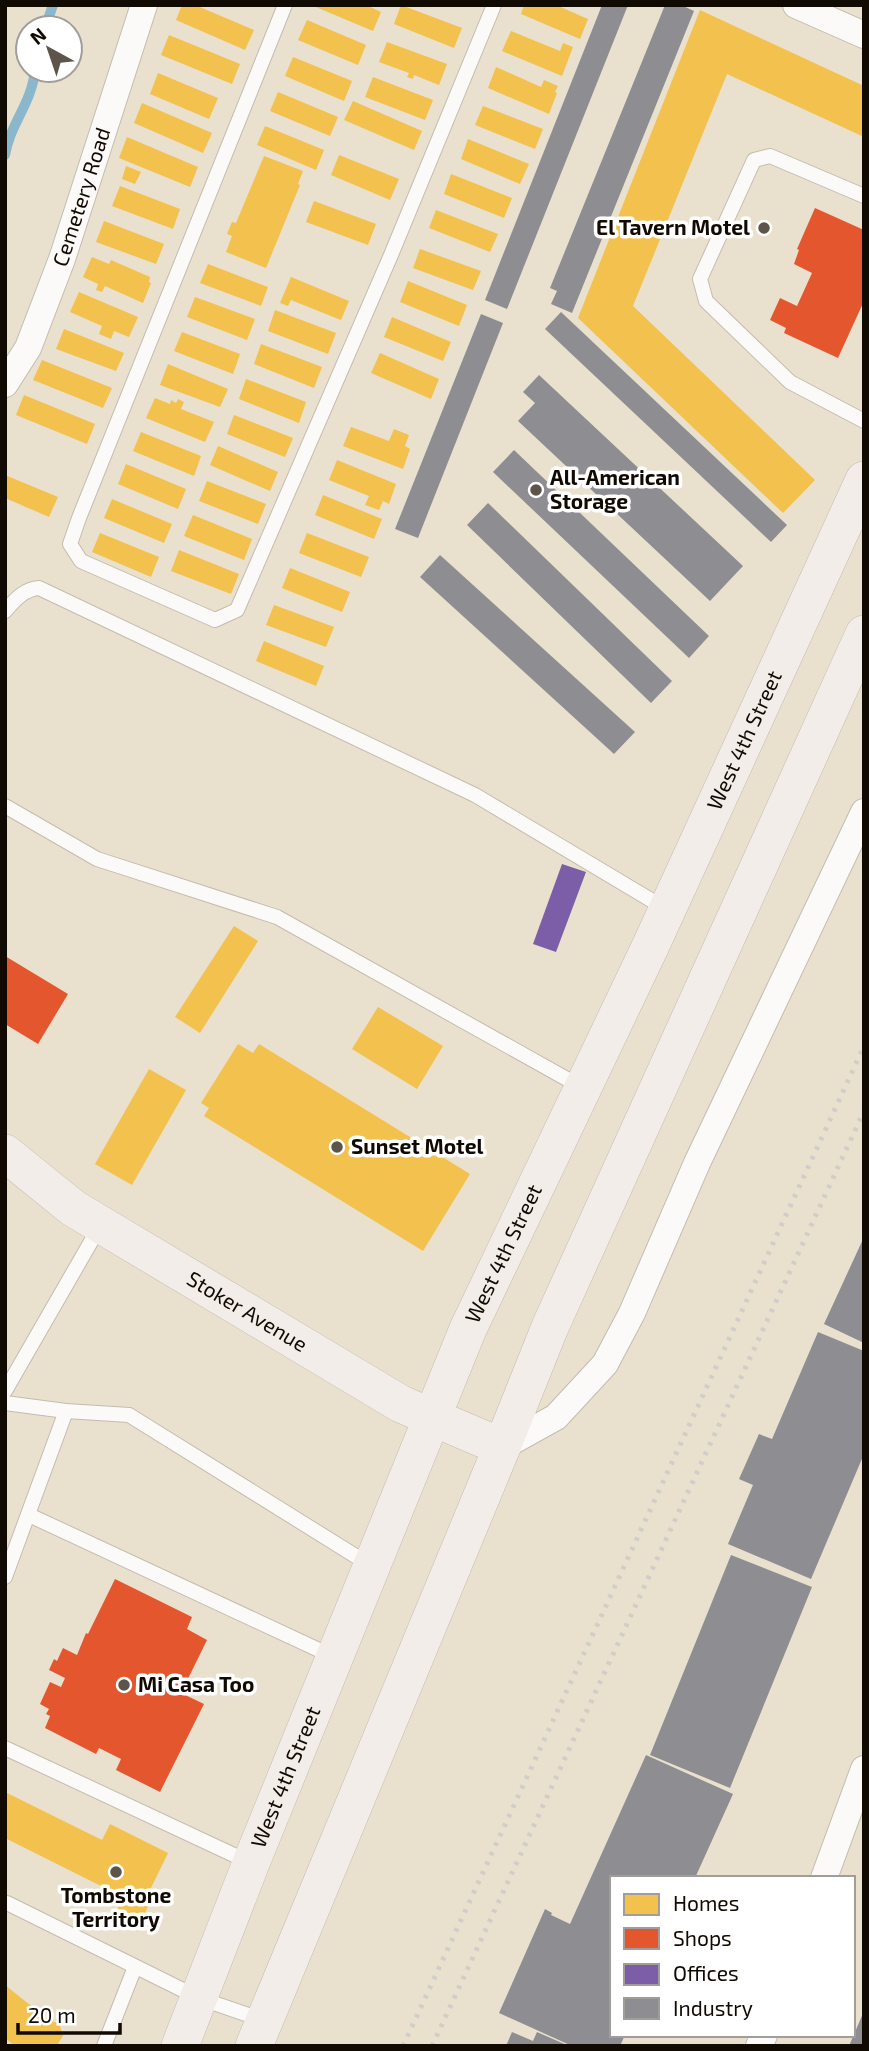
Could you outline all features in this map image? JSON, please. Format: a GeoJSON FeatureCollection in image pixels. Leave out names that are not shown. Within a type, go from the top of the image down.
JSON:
{"type":"FeatureCollection","features":[{"type":"Feature","properties":{"kind":"main road","name":"West 4th Street"},"geometry":{"type":"LineString","coordinates":[[180,2046],[251,1863],[468,1329],[667,909],[864,480]]}},
{"type":"Feature","properties":{"kind":"main road"},"geometry":{"type":"LineString","coordinates":[[259,2033],[550,1327],[864,635]]}},
{"type":"Feature","properties":{"kind":"main road","name":"Stoker Avenue"},"geometry":{"type":"LineString","coordinates":[[5,1153],[74,1208],[401,1404],[502,1447]]}},
{"type":"Feature","properties":{"kind":"street","name":"Cemetery Road"},"geometry":{"type":"LineString","coordinates":[[5,384],[28,348],[62,259],[144,5]]}},
{"type":"Feature","properties":{"kind":"street"},"geometry":{"type":"LineString","coordinates":[[796,5],[864,35]]}},
{"type":"Feature","properties":{"kind":"street"},"geometry":{"type":"LineString","coordinates":[[502,1447],[556,1417],[605,1364],[632,1312],[697,1164],[864,812]]}},
{"type":"Feature","properties":{"kind":"street"},"geometry":{"type":"LineString","coordinates":[[825,1876],[856,1813],[864,1769]]}},
{"type":"Feature","properties":{"kind":"lane"},"geometry":{"type":"LineString","coordinates":[[285,5],[70,544],[81,561],[215,620],[237,610],[391,256],[494,5]]}},
{"type":"Feature","properties":{"kind":"lane"},"geometry":{"type":"LineString","coordinates":[[864,196],[770,156],[754,160],[700,279],[706,301],[790,382],[864,421]]}},
{"type":"Feature","properties":{"kind":"lane"},"geometry":{"type":"LineString","coordinates":[[5,611],[21,594],[39,588],[475,795],[667,909]]}},
{"type":"Feature","properties":{"kind":"lane"},"geometry":{"type":"LineString","coordinates":[[5,806],[97,859],[277,917],[583,1088]]}},
{"type":"Feature","properties":{"kind":"lane"},"geometry":{"type":"LineString","coordinates":[[5,1391],[101,1225]]}},
{"type":"Feature","properties":{"kind":"lane"},"geometry":{"type":"LineString","coordinates":[[5,1403],[129,1415],[372,1566]]}},
{"type":"Feature","properties":{"kind":"lane"},"geometry":{"type":"LineString","coordinates":[[5,1577],[66,1411]]}},
{"type":"Feature","properties":{"kind":"lane"},"geometry":{"type":"LineString","coordinates":[[29,1515],[335,1658]]}},
{"type":"Feature","properties":{"kind":"lane"},"geometry":{"type":"LineString","coordinates":[[5,1748],[251,1863]]}},
{"type":"Feature","properties":{"kind":"lane"},"geometry":{"type":"LineString","coordinates":[[7,1903],[199,1998],[259,2033]]}},
{"type":"Feature","properties":{"kind":"lane"},"geometry":{"type":"LineString","coordinates":[[104,2046],[135,1966]]}},
{"type":"Feature","properties":{"kind":"building: Homes"},"geometry":{"type":"Polygon","coordinates":[[[182,5],[195,5],[254,30],[245,50],[176,20],[182,5]]]}},
{"type":"Feature","properties":{"kind":"building: Homes"},"geometry":{"type":"Polygon","coordinates":[[[311,5],[366,5],[381,12],[373,31],[311,5]]]}},
{"type":"Feature","properties":{"kind":"building: Homes"},"geometry":{"type":"Polygon","coordinates":[[[401,5],[462,28],[454,48],[394,24],[401,5]]]}},
{"type":"Feature","properties":{"kind":"building: Homes"},"geometry":{"type":"Polygon","coordinates":[[[524,5],[556,5],[588,19],[580,39],[521,14],[524,5]]]}},
{"type":"Feature","properties":{"kind":"building: Homes"},"geometry":{"type":"Polygon","coordinates":[[[700,10],[864,86],[864,137],[727,74],[633,306],[815,480],[783,513],[578,318],[700,10]]]}},
{"type":"Feature","properties":{"kind":"building: Homes"},"geometry":{"type":"Polygon","coordinates":[[[307,20],[366,45],[358,65],[298,40],[307,20]]]}},
{"type":"Feature","properties":{"kind":"building: Homes"},"geometry":{"type":"Polygon","coordinates":[[[511,31],[560,51],[563,43],[573,47],[562,76],[502,51],[511,31]]]}},
{"type":"Feature","properties":{"kind":"building: Homes"},"geometry":{"type":"Polygon","coordinates":[[[169,35],[240,64],[232,84],[161,55],[169,35]]]}},
{"type":"Feature","properties":{"kind":"building: Homes"},"geometry":{"type":"Polygon","coordinates":[[[387,42],[447,64],[439,85],[414,75],[413,79],[407,77],[409,73],[379,62],[387,42]]]}},
{"type":"Feature","properties":{"kind":"building: Homes"},"geometry":{"type":"Polygon","coordinates":[[[293,57],[352,81],[344,101],[285,76],[293,57]]]}},
{"type":"Feature","properties":{"kind":"building: Homes"},"geometry":{"type":"Polygon","coordinates":[[[496,67],[541,87],[544,80],[558,86],[549,114],[488,88],[496,67]]]}},
{"type":"Feature","properties":{"kind":"building: Homes"},"geometry":{"type":"Polygon","coordinates":[[[158,73],[218,98],[209,119],[150,94],[158,73]]]}},
{"type":"Feature","properties":{"kind":"building: Homes"},"geometry":{"type":"Polygon","coordinates":[[[373,77],[433,100],[425,120],[365,97],[373,77]]]}},
{"type":"Feature","properties":{"kind":"building: Homes"},"geometry":{"type":"Polygon","coordinates":[[[278,92],[338,117],[330,136],[270,111],[278,92]]]}},
{"type":"Feature","properties":{"kind":"building: Homes"},"geometry":{"type":"Polygon","coordinates":[[[353,101],[422,131],[414,150],[344,120],[353,101]]]}},
{"type":"Feature","properties":{"kind":"building: Homes"},"geometry":{"type":"Polygon","coordinates":[[[142,103],[212,133],[203,153],[134,123],[142,103]]]}},
{"type":"Feature","properties":{"kind":"building: Homes"},"geometry":{"type":"Polygon","coordinates":[[[483,106],[543,129],[535,149],[475,125],[483,106]]]}},
{"type":"Feature","properties":{"kind":"building: Homes"},"geometry":{"type":"Polygon","coordinates":[[[265,126],[324,150],[316,170],[257,145],[265,126]]]}},
{"type":"Feature","properties":{"kind":"building: Homes"},"geometry":{"type":"Polygon","coordinates":[[[127,137],[198,167],[190,187],[119,158],[127,137]]]}},
{"type":"Feature","properties":{"kind":"building: Homes"},"geometry":{"type":"Polygon","coordinates":[[[468,139],[529,164],[520,184],[461,159],[468,139]]]}},
{"type":"Feature","properties":{"kind":"building: Homes"},"geometry":{"type":"Polygon","coordinates":[[[339,155],[399,179],[390,200],[331,175],[339,155]]]}},
{"type":"Feature","properties":{"kind":"building: Homes"},"geometry":{"type":"Polygon","coordinates":[[[264,156],[303,171],[298,184],[300,185],[266,268],[226,252],[232,236],[227,234],[232,222],[236,223],[264,156]]]}},
{"type":"Feature","properties":{"kind":"building: Homes"},"geometry":{"type":"Polygon","coordinates":[[[126,166],[141,172],[135,184],[122,179],[126,166]]]}},
{"type":"Feature","properties":{"kind":"building: Homes"},"geometry":{"type":"Polygon","coordinates":[[[451,174],[512,198],[504,218],[444,194],[451,174]]]}},
{"type":"Feature","properties":{"kind":"building: Homes"},"geometry":{"type":"Polygon","coordinates":[[[120,186],[180,209],[173,229],[112,206],[120,186]]]}},
{"type":"Feature","properties":{"kind":"building: Homes"},"geometry":{"type":"Polygon","coordinates":[[[314,201],[376,224],[368,245],[306,222],[314,201]]]}},
{"type":"Feature","properties":{"kind":"building: Homes"},"geometry":{"type":"Polygon","coordinates":[[[436,210],[498,234],[490,252],[429,228],[436,210]]]}},
{"type":"Feature","properties":{"kind":"building: Homes"},"geometry":{"type":"Polygon","coordinates":[[[104,221],[164,244],[156,264],[96,242],[104,221]]]}},
{"type":"Feature","properties":{"kind":"building: Homes"},"geometry":{"type":"Polygon","coordinates":[[[420,249],[481,271],[473,290],[413,268],[420,249]]]}},
{"type":"Feature","properties":{"kind":"building: Homes"},"geometry":{"type":"Polygon","coordinates":[[[92,257],[109,264],[111,260],[150,277],[151,283],[143,303],[105,286],[102,292],[96,290],[98,284],[83,277],[92,257]]]}},
{"type":"Feature","properties":{"kind":"building: Homes"},"geometry":{"type":"Polygon","coordinates":[[[208,264],[268,287],[261,306],[200,283],[208,264]]]}},
{"type":"Feature","properties":{"kind":"building: Homes"},"geometry":{"type":"Polygon","coordinates":[[[291,277],[349,301],[341,320],[291,300],[288,306],[280,303],[291,277]]]}},
{"type":"Feature","properties":{"kind":"building: Homes"},"geometry":{"type":"Polygon","coordinates":[[[408,281],[467,305],[459,326],[400,302],[408,281]]]}},
{"type":"Feature","properties":{"kind":"building: Homes"},"geometry":{"type":"Polygon","coordinates":[[[79,292],[138,317],[129,337],[114,331],[111,339],[99,334],[102,326],[70,312],[79,292]]]}},
{"type":"Feature","properties":{"kind":"building: Homes"},"geometry":{"type":"Polygon","coordinates":[[[195,297],[255,319],[247,340],[187,317],[195,297]]]}},
{"type":"Feature","properties":{"kind":"building: Homes"},"geometry":{"type":"Polygon","coordinates":[[[275,310],[336,333],[328,354],[268,331],[275,310]]]}},
{"type":"Feature","properties":{"kind":"building: Homes"},"geometry":{"type":"Polygon","coordinates":[[[392,317],[451,342],[443,361],[384,337],[392,317]]]}},
{"type":"Feature","properties":{"kind":"building: Homes"},"geometry":{"type":"Polygon","coordinates":[[[64,329],[124,353],[116,371],[56,349],[64,329]]]}},
{"type":"Feature","properties":{"kind":"building: Homes"},"geometry":{"type":"Polygon","coordinates":[[[182,332],[240,354],[233,374],[174,351],[182,332]]]}},
{"type":"Feature","properties":{"kind":"building: Homes"},"geometry":{"type":"Polygon","coordinates":[[[261,344],[322,367],[314,388],[254,364],[261,344]]]}},
{"type":"Feature","properties":{"kind":"building: Homes"},"geometry":{"type":"Polygon","coordinates":[[[380,353],[439,379],[431,399],[371,373],[380,353]]]}},
{"type":"Feature","properties":{"kind":"building: Homes"},"geometry":{"type":"Polygon","coordinates":[[[42,360],[112,388],[103,408],[33,380],[42,360]]]}},
{"type":"Feature","properties":{"kind":"building: Homes"},"geometry":{"type":"Polygon","coordinates":[[[168,364],[228,389],[220,407],[160,385],[168,364]]]}},
{"type":"Feature","properties":{"kind":"building: Homes"},"geometry":{"type":"Polygon","coordinates":[[[246,379],[306,402],[299,423],[239,399],[246,379]]]}},
{"type":"Feature","properties":{"kind":"building: Homes"},"geometry":{"type":"Polygon","coordinates":[[[24,395],[95,424],[87,444],[16,415],[24,395]]]}},
{"type":"Feature","properties":{"kind":"building: Homes"},"geometry":{"type":"Polygon","coordinates":[[[155,398],[170,404],[171,400],[176,403],[178,399],[184,402],[181,409],[214,422],[205,442],[146,418],[155,398]]]}},
{"type":"Feature","properties":{"kind":"building: Homes"},"geometry":{"type":"Polygon","coordinates":[[[234,415],[293,438],[285,457],[227,434],[234,415]]]}},
{"type":"Feature","properties":{"kind":"building: Homes"},"geometry":{"type":"Polygon","coordinates":[[[351,427],[389,441],[394,429],[409,435],[405,446],[410,449],[403,469],[343,446],[351,427]]]}},
{"type":"Feature","properties":{"kind":"building: Homes"},"geometry":{"type":"Polygon","coordinates":[[[141,432],[201,456],[194,476],[133,451],[141,432]]]}},
{"type":"Feature","properties":{"kind":"building: Homes"},"geometry":{"type":"Polygon","coordinates":[[[218,446],[278,472],[270,491],[210,465],[218,446]]]}},
{"type":"Feature","properties":{"kind":"building: Homes"},"geometry":{"type":"Polygon","coordinates":[[[337,460],[396,484],[389,504],[383,501],[379,510],[365,505],[369,496],[329,480],[337,460]]]}},
{"type":"Feature","properties":{"kind":"building: Homes"},"geometry":{"type":"Polygon","coordinates":[[[126,464],[186,489],[178,509],[118,484],[126,464]]]}},
{"type":"Feature","properties":{"kind":"building: Homes"},"geometry":{"type":"Polygon","coordinates":[[[5,475],[58,497],[49,517],[5,498],[5,475]]]}},
{"type":"Feature","properties":{"kind":"building: Homes"},"geometry":{"type":"Polygon","coordinates":[[[207,481],[266,504],[258,524],[199,501],[207,481]]]}},
{"type":"Feature","properties":{"kind":"building: Homes"},"geometry":{"type":"Polygon","coordinates":[[[323,495],[382,519],[374,539],[315,515],[323,495]]]}},
{"type":"Feature","properties":{"kind":"building: Homes"},"geometry":{"type":"Polygon","coordinates":[[[112,499],[172,524],[164,543],[104,518],[112,499]]]}},
{"type":"Feature","properties":{"kind":"building: Homes"},"geometry":{"type":"Polygon","coordinates":[[[193,515],[252,539],[244,560],[184,536],[193,515]]]}},
{"type":"Feature","properties":{"kind":"building: Homes"},"geometry":{"type":"Polygon","coordinates":[[[100,533],[159,557],[151,577],[92,552],[100,533]]]}},
{"type":"Feature","properties":{"kind":"building: Homes"},"geometry":{"type":"Polygon","coordinates":[[[307,533],[369,557],[361,577],[299,553],[307,533]]]}},
{"type":"Feature","properties":{"kind":"building: Homes"},"geometry":{"type":"Polygon","coordinates":[[[179,550],[239,574],[231,594],[171,571],[179,550]]]}},
{"type":"Feature","properties":{"kind":"building: Homes"},"geometry":{"type":"Polygon","coordinates":[[[290,568],[350,592],[342,612],[282,588],[290,568]]]}},
{"type":"Feature","properties":{"kind":"building: Homes"},"geometry":{"type":"Polygon","coordinates":[[[274,605],[334,627],[326,647],[266,625],[274,605]]]}},
{"type":"Feature","properties":{"kind":"building: Homes"},"geometry":{"type":"Polygon","coordinates":[[[264,641],[324,666],[316,686],[256,661],[264,641]]]}},
{"type":"Feature","properties":{"kind":"building: Homes"},"geometry":{"type":"Polygon","coordinates":[[[234,926],[258,941],[200,1033],[175,1017],[234,926]]]}},
{"type":"Feature","properties":{"kind":"building: Homes"},"geometry":{"type":"Polygon","coordinates":[[[378,1007],[443,1046],[417,1089],[352,1049],[378,1007]]]}},
{"type":"Feature","properties":{"kind":"building: Homes"},"geometry":{"type":"Polygon","coordinates":[[[238,1044],[253,1053],[259,1044],[470,1174],[423,1251],[204,1116],[209,1108],[201,1103],[238,1044]]]}},
{"type":"Feature","properties":{"kind":"building: Homes"},"geometry":{"type":"Polygon","coordinates":[[[149,1069],[186,1090],[132,1185],[95,1164],[149,1069]]]}},
{"type":"Feature","properties":{"kind":"building: Homes","name":"Tombstone Territory"},"geometry":{"type":"Polygon","coordinates":[[[5,1792],[102,1840],[110,1824],[168,1853],[150,1890],[155,1893],[138,1927],[114,1915],[120,1904],[109,1890],[5,1838],[5,1792]]]}},
{"type":"Feature","properties":{"kind":"building: Homes"},"geometry":{"type":"Polygon","coordinates":[[[5,1985],[50,2021],[59,2023],[63,2036],[57,2045],[15,2046],[5,2038],[5,1985]]]}},
{"type":"Feature","properties":{"kind":"building: Shops"},"geometry":{"type":"Polygon","coordinates":[[[815,208],[864,230],[864,301],[838,358],[784,333],[786,328],[770,320],[780,298],[797,306],[812,273],[794,264],[799,250],[797,249],[815,208]]]}},
{"type":"Feature","properties":{"kind":"building: Shops"},"geometry":{"type":"Polygon","coordinates":[[[5,956],[68,994],[38,1044],[5,1024],[5,956]]]}},
{"type":"Feature","properties":{"kind":"building: Shops","name":"Mi Casa Too"},"geometry":{"type":"Polygon","coordinates":[[[115,1579],[192,1617],[187,1629],[207,1640],[181,1693],[204,1704],[160,1792],[116,1770],[121,1759],[99,1748],[96,1754],[45,1728],[50,1716],[46,1714],[49,1709],[40,1704],[50,1682],[61,1687],[65,1678],[49,1670],[54,1659],[57,1661],[63,1648],[77,1655],[115,1579]]]}},
{"type":"Feature","properties":{"kind":"building: Offices"},"geometry":{"type":"Polygon","coordinates":[[[562,864],[586,872],[556,952],[533,944],[562,864]]]}},
{"type":"Feature","properties":{"kind":"building: Industry"},"geometry":{"type":"Polygon","coordinates":[[[602,5],[628,5],[507,309],[485,300],[602,5]]]}},
{"type":"Feature","properties":{"kind":"building: Industry"},"geometry":{"type":"Polygon","coordinates":[[[665,5],[681,5],[694,11],[572,313],[551,304],[557,291],[550,288],[665,5]]]}},
{"type":"Feature","properties":{"kind":"building: Industry"},"geometry":{"type":"Polygon","coordinates":[[[561,312],[787,525],[771,542],[545,329],[561,312]]]}},
{"type":"Feature","properties":{"kind":"building: Industry"},"geometry":{"type":"Polygon","coordinates":[[[481,314],[503,323],[418,538],[395,529],[481,314]]]}},
{"type":"Feature","properties":{"kind":"building: Industry"},"geometry":{"type":"Polygon","coordinates":[[[539,375],[743,566],[710,601],[518,421],[535,403],[523,392],[539,375]]]}},
{"type":"Feature","properties":{"kind":"building: Industry"},"geometry":{"type":"Polygon","coordinates":[[[514,450],[709,636],[689,658],[493,472],[514,450]]]}},
{"type":"Feature","properties":{"kind":"building: Industry"},"geometry":{"type":"Polygon","coordinates":[[[488,503],[672,681],[651,703],[467,525],[488,503]]]}},
{"type":"Feature","properties":{"kind":"building: Industry"},"geometry":{"type":"Polygon","coordinates":[[[440,555],[635,732],[614,754],[420,577],[440,555]]]}},
{"type":"Feature","properties":{"kind":"building: Industry"},"geometry":{"type":"Polygon","coordinates":[[[864,1237],[864,1343],[824,1324],[864,1237]]]}},
{"type":"Feature","properties":{"kind":"building: Industry"},"geometry":{"type":"Polygon","coordinates":[[[818,1332],[864,1351],[864,1454],[811,1579],[728,1544],[753,1485],[739,1479],[759,1434],[772,1439],[818,1332]]]}},
{"type":"Feature","properties":{"kind":"building: Industry"},"geometry":{"type":"Polygon","coordinates":[[[731,1555],[812,1587],[730,1788],[650,1755],[731,1555]]]}},
{"type":"Feature","properties":{"kind":"building: Industry"},"geometry":{"type":"Polygon","coordinates":[[[646,1755],[733,1794],[696,1876],[610,1876],[610,2037],[624,2037],[620,2046],[572,2046],[499,2013],[545,1909],[570,1924],[646,1755]]]}},
{"type":"Feature","properties":{"kind":"building: Industry"},"geometry":{"type":"Polygon","coordinates":[[[864,2011],[864,2046],[849,2046],[864,2011]]]}},
{"type":"Feature","properties":{"kind":"building: Industry"},"geometry":{"type":"Polygon","coordinates":[[[512,2032],[533,2041],[537,2032],[569,2046],[506,2046],[512,2032]]]}},
{"type":"Feature","properties":{"kind":"waterway"},"geometry":{"type":"LineString","coordinates":[[50,14],[53,5]]}},
{"type":"Feature","properties":{"kind":"waterway"},"geometry":{"type":"LineString","coordinates":[[5,155],[11,133],[32,84]]}},
{"type":"Feature","properties":{"kind":"railway"},"geometry":{"type":"LineString","coordinates":[[403,2046],[864,1046]]}},
{"type":"Feature","properties":{"kind":"railway"},"geometry":{"type":"LineString","coordinates":[[432,2046],[864,1111]]}},
{"type":"Feature","properties":{"kind":"place","name":"El Tavern Motel"},"geometry":{"type":"Point","coordinates":[764,228]}},
{"type":"Feature","properties":{"kind":"place","name":"All-American Storage"},"geometry":{"type":"Point","coordinates":[536,490]}},
{"type":"Feature","properties":{"kind":"place","name":"Sunset Motel"},"geometry":{"type":"Point","coordinates":[337,1147]}},
{"type":"Feature","properties":{"kind":"place","name":"Mi Casa Too"},"geometry":{"type":"Point","coordinates":[124,1685]}},
{"type":"Feature","properties":{"kind":"place","name":"Tombstone Territory"},"geometry":{"type":"Point","coordinates":[116,1872]}}]}
